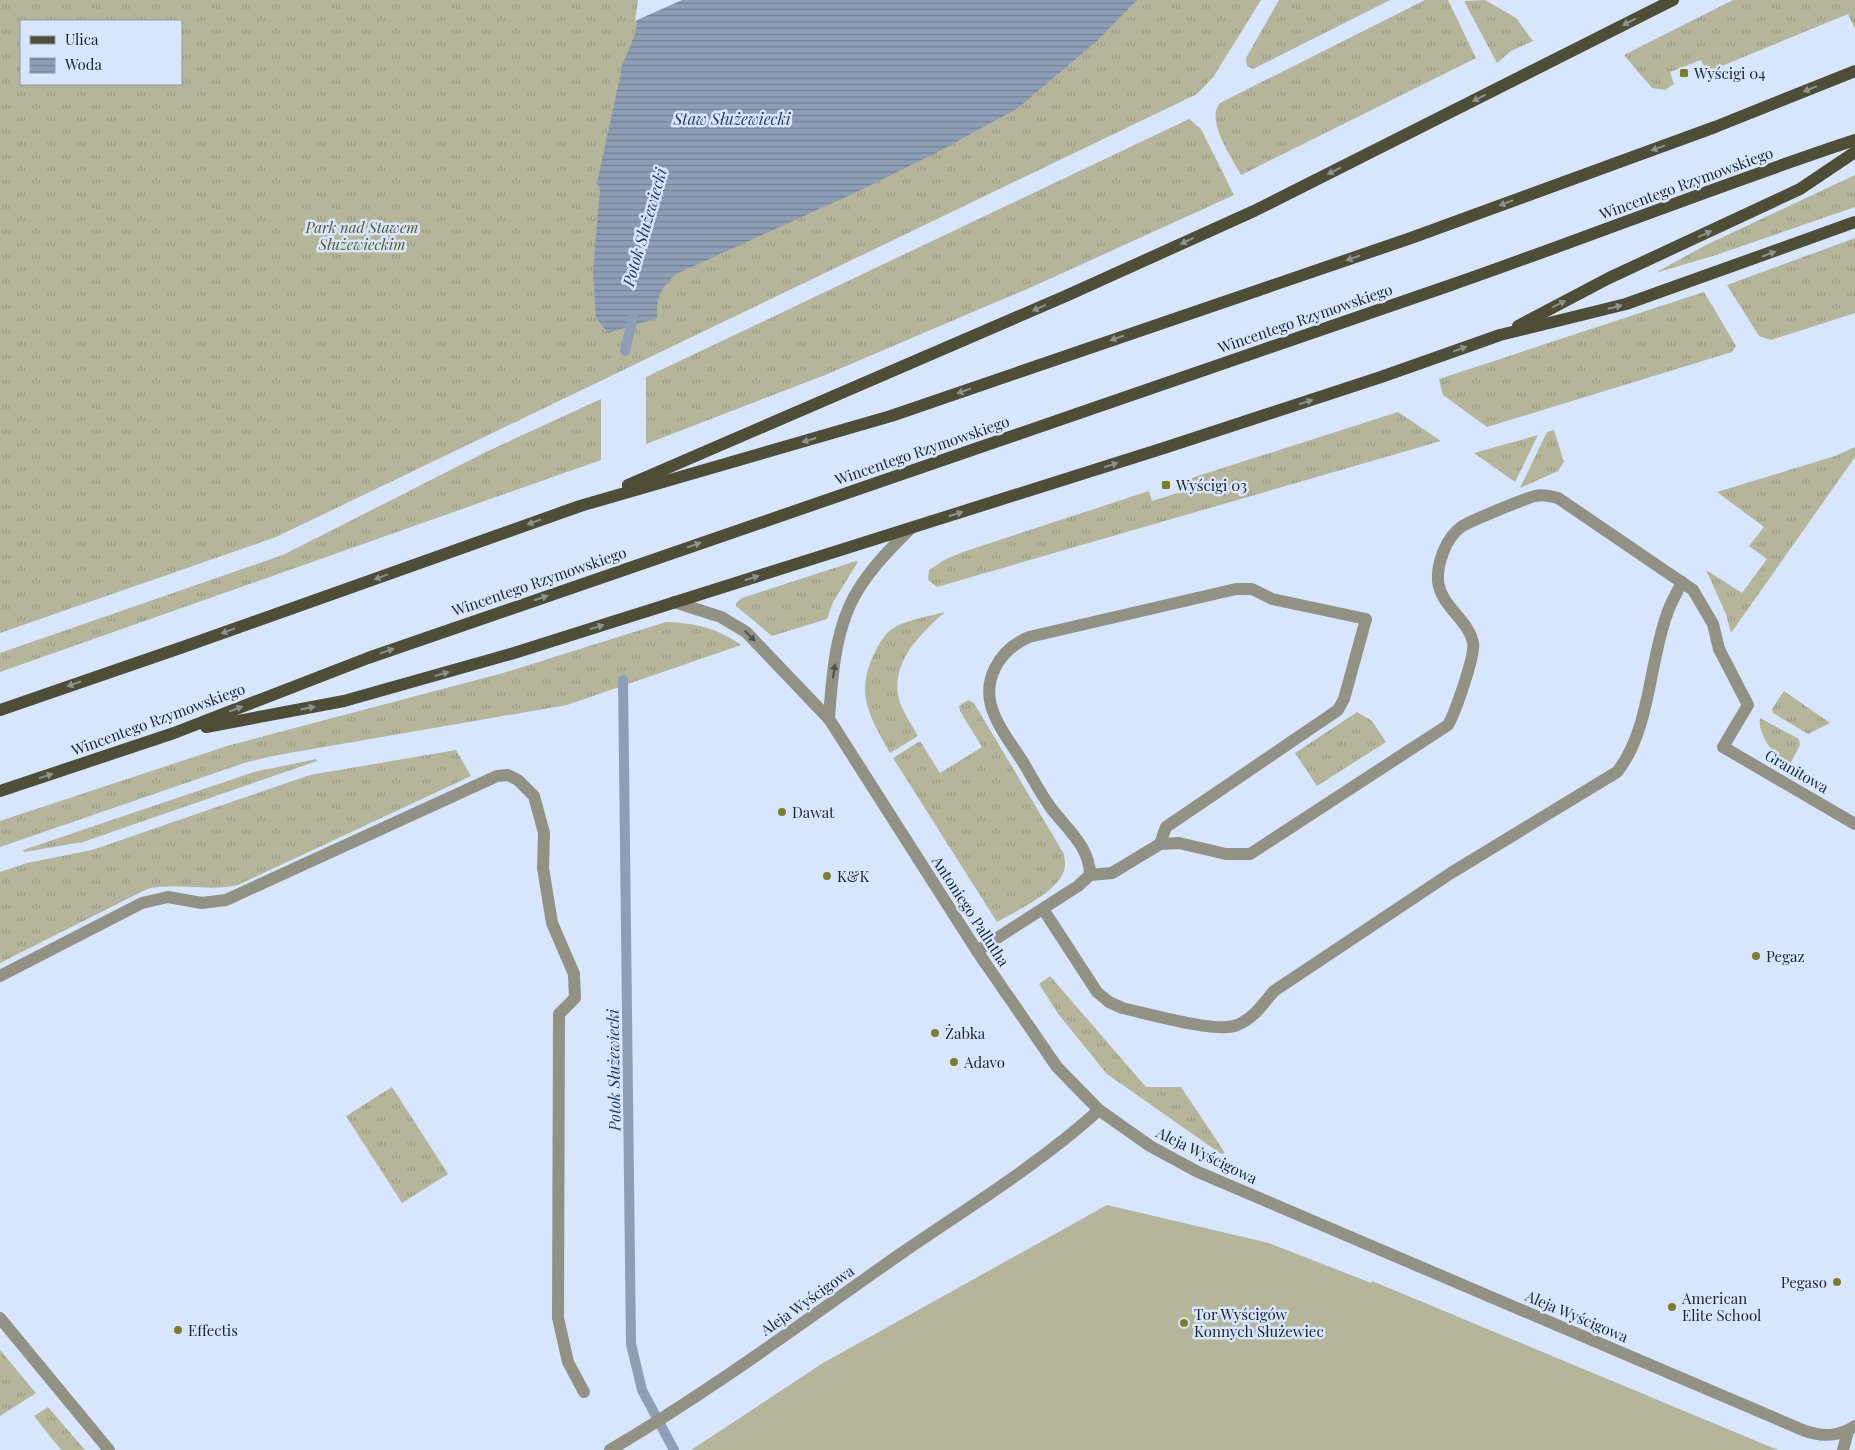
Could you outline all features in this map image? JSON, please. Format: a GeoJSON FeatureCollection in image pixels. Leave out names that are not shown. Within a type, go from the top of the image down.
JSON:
{"type":"FeatureCollection","features":[{"type":"Feature","properties":{"kind":"main road"},"geometry":{"type":"LineString","coordinates":[[580,506],[1032,311],[1195,238],[1306,185],[1673,0]]}},
{"type":"Feature","properties":{"kind":"main road"},"geometry":{"type":"LineString","coordinates":[[0,710],[182,648],[580,506],[891,416],[1411,238],[1714,127],[1855,70]]}},
{"type":"Feature","properties":{"kind":"main road","name":"Wincentego Rzymowskiego"},"geometry":{"type":"LineString","coordinates":[[0,791],[174,734],[368,658],[1497,270],[1763,170],[1855,140]]}},
{"type":"Feature","properties":{"kind":"main road"},"geometry":{"type":"LineString","coordinates":[[1500,335],[1610,278],[1800,189],[1855,152]]}},
{"type":"Feature","properties":{"kind":"main road"},"geometry":{"type":"LineString","coordinates":[[174,734],[344,701],[514,653],[1260,417],[1382,377],[1500,335],[1626,304],[1855,222]]}},
{"type":"Feature","properties":{"kind":"street"},"geometry":{"type":"LineString","coordinates":[[977,951],[1078,886],[1090,875],[1112,873],[1160,844],[1178,843],[1226,854],[1250,854],[1448,725],[1456,709],[1474,644],[1467,628],[1443,600],[1438,582],[1438,563],[1447,546],[1461,527],[1535,496],[1558,498],[1682,582],[1666,614],[1637,734],[1628,758],[1617,772],[1451,874],[1274,991],[1255,1013],[1236,1026],[1220,1028],[1122,1008],[1109,1002],[1097,992],[1043,909]]}},
{"type":"Feature","properties":{"kind":"street"},"geometry":{"type":"LineString","coordinates":[[829,719],[838,647],[850,606],[870,573],[910,529]]}},
{"type":"Feature","properties":{"kind":"street","name":"Granitowa"},"geometry":{"type":"LineString","coordinates":[[1682,582],[1694,590],[1713,624],[1719,650],[1748,705],[1723,747],[1855,824]]}},
{"type":"Feature","properties":{"kind":"street"},"geometry":{"type":"LineString","coordinates":[[1090,875],[1090,862],[1071,829],[1051,808],[994,715],[990,702],[990,681],[997,662],[1006,651],[1029,638],[1236,589],[1252,589],[1272,599],[1366,619],[1344,699],[1338,710],[1166,827],[1160,844]]}},
{"type":"Feature","properties":{"kind":"street","name":"Antoniego Pallutha"},"geometry":{"type":"LineString","coordinates":[[674,602],[721,617],[746,632],[829,719],[977,951],[1047,1054],[1099,1110]]}},
{"type":"Feature","properties":{"kind":"street"},"geometry":{"type":"LineString","coordinates":[[0,976],[142,903],[168,897],[202,903],[226,900],[496,776],[508,775],[518,780],[534,796],[544,833],[543,868],[552,923],[574,974],[575,998],[559,1014],[558,1318],[568,1362],[584,1392]]}},
{"type":"Feature","properties":{"kind":"street","name":"Aleja Wyścigowa"},"geometry":{"type":"LineString","coordinates":[[610,1450],[676,1410],[1055,1147],[1099,1110],[1150,1146],[1225,1184],[1805,1431],[1828,1436],[1851,1428]]}},
{"type":"Feature","properties":{"kind":"street"},"geometry":{"type":"LineString","coordinates":[[0,1318],[108,1450]]}},
{"type":"Feature","properties":{"kind":"street"},"geometry":{"type":"LineString","coordinates":[[1843,1450],[1851,1428]]}},
{"type":"Feature","properties":{"kind":"green space","name":"Park nad Stawem Służewieckim"},"geometry":{"type":"Polygon","coordinates":[[[0,0],[1261,0],[1214,76],[1197,94],[276,537],[0,633],[0,0]]]}},
{"type":"Feature","properties":{"kind":"green space"},"geometry":{"type":"Polygon","coordinates":[[[1279,0],[1390,0],[1253,69],[1247,66],[1246,58],[1279,0]]]}},
{"type":"Feature","properties":{"kind":"green space"},"geometry":{"type":"Polygon","coordinates":[[[1425,0],[1448,0],[1476,58],[1241,175],[1226,149],[1218,129],[1216,110],[1220,103],[1425,0]]]}},
{"type":"Feature","properties":{"kind":"green space"},"geometry":{"type":"Polygon","coordinates":[[[1485,0],[1516,18],[1533,41],[1511,51],[1497,63],[1464,1],[1485,0]]]}},
{"type":"Feature","properties":{"kind":"green space"},"geometry":{"type":"Polygon","coordinates":[[[1733,0],[1855,0],[1855,29],[1848,14],[1707,72],[1701,60],[1670,72],[1674,84],[1665,90],[1652,88],[1624,55],[1733,0]]]}},
{"type":"Feature","properties":{"kind":"green space"},"geometry":{"type":"Polygon","coordinates":[[[1189,119],[1201,129],[1234,195],[1034,286],[825,375],[646,444],[646,377],[1189,119]]]}},
{"type":"Feature","properties":{"kind":"green space"},"geometry":{"type":"Polygon","coordinates":[[[1855,175],[1855,207],[1713,256],[1655,273],[1706,245],[1855,175]]]}},
{"type":"Feature","properties":{"kind":"green space"},"geometry":{"type":"Polygon","coordinates":[[[1855,238],[1855,313],[1771,340],[1759,336],[1727,285],[1855,238]]]}},
{"type":"Feature","properties":{"kind":"green space"},"geometry":{"type":"Polygon","coordinates":[[[1704,292],[1736,346],[1732,352],[1487,427],[1443,395],[1439,379],[1704,292]]]}},
{"type":"Feature","properties":{"kind":"green space"},"geometry":{"type":"Polygon","coordinates":[[[601,399],[601,460],[0,672],[0,653],[283,555],[488,451],[601,399]]]}},
{"type":"Feature","properties":{"kind":"green space"},"geometry":{"type":"Polygon","coordinates":[[[1398,412],[1441,441],[937,587],[928,580],[929,570],[946,559],[963,552],[1149,491],[1152,501],[1184,491],[1182,481],[1398,412]]]}},
{"type":"Feature","properties":{"kind":"green space"},"geometry":{"type":"Polygon","coordinates":[[[1554,430],[1564,462],[1558,471],[1520,488],[1547,432],[1554,430]]]}},
{"type":"Feature","properties":{"kind":"green space"},"geometry":{"type":"Polygon","coordinates":[[[1538,435],[1515,482],[1474,453],[1538,435]]]}},
{"type":"Feature","properties":{"kind":"green space"},"geometry":{"type":"Polygon","coordinates":[[[1855,447],[1855,457],[1731,633],[1726,614],[1706,570],[1742,593],[1767,559],[1749,546],[1764,527],[1717,492],[1835,456],[1855,447]]]}},
{"type":"Feature","properties":{"kind":"green space"},"geometry":{"type":"Polygon","coordinates":[[[856,561],[858,562],[833,602],[827,619],[772,636],[736,606],[736,603],[742,598],[856,561]]]}},
{"type":"Feature","properties":{"kind":"green space"},"geometry":{"type":"Polygon","coordinates":[[[945,612],[917,640],[902,663],[898,675],[897,688],[900,702],[918,736],[890,753],[876,728],[867,704],[865,692],[869,667],[881,641],[893,628],[908,621],[945,612]]]}},
{"type":"Feature","properties":{"kind":"green space"},"geometry":{"type":"Polygon","coordinates":[[[666,622],[705,627],[723,634],[741,645],[567,705],[272,756],[244,763],[0,847],[0,821],[227,746],[503,673],[666,622]]]}},
{"type":"Feature","properties":{"kind":"green space"},"geometry":{"type":"Polygon","coordinates":[[[1784,691],[1830,723],[1808,734],[1773,713],[1772,709],[1784,691]]]}},
{"type":"Feature","properties":{"kind":"green space"},"geometry":{"type":"Polygon","coordinates":[[[968,700],[974,703],[1064,854],[1065,859],[1063,873],[1052,887],[1034,901],[997,922],[893,758],[920,741],[940,773],[982,747],[960,711],[959,706],[968,700]]]}},
{"type":"Feature","properties":{"kind":"green space"},"geometry":{"type":"Polygon","coordinates":[[[1357,712],[1372,721],[1386,742],[1317,786],[1295,753],[1357,712]]]}},
{"type":"Feature","properties":{"kind":"green space"},"geometry":{"type":"Polygon","coordinates":[[[1760,718],[1799,739],[1800,745],[1789,766],[1768,745],[1761,731],[1760,718]]]}},
{"type":"Feature","properties":{"kind":"green space"},"geometry":{"type":"Polygon","coordinates":[[[456,750],[471,776],[238,885],[215,888],[170,886],[147,889],[0,963],[0,872],[27,863],[92,850],[310,775],[456,750]]]}},
{"type":"Feature","properties":{"kind":"green space"},"geometry":{"type":"Polygon","coordinates":[[[316,759],[317,761],[83,842],[24,852],[23,850],[254,772],[316,759]]]}},
{"type":"Feature","properties":{"kind":"green space"},"geometry":{"type":"Polygon","coordinates":[[[1050,976],[1146,1087],[1181,1087],[1225,1153],[1221,1154],[1107,1074],[1059,1015],[1039,984],[1050,976]]]}},
{"type":"Feature","properties":{"kind":"green space"},"geometry":{"type":"Polygon","coordinates":[[[392,1087],[448,1174],[402,1203],[346,1116],[392,1087]]]}},
{"type":"Feature","properties":{"kind":"green space","name":"Tor Wyścigów Konnych Służewiec"},"geometry":{"type":"Polygon","coordinates":[[[1107,1205],[1269,1243],[1371,1283],[1372,1281],[1778,1450],[691,1450],[823,1363],[1107,1205]]]}},
{"type":"Feature","properties":{"kind":"green space"},"geometry":{"type":"Polygon","coordinates":[[[0,1350],[36,1393],[0,1416],[0,1350]]]}},
{"type":"Feature","properties":{"kind":"green space"},"geometry":{"type":"Polygon","coordinates":[[[48,1407],[85,1450],[61,1450],[34,1416],[48,1407]]]}},
{"type":"Feature","properties":{"kind":"water","name":"Staw Służewiecki"},"geometry":{"type":"Polygon","coordinates":[[[639,0],[1137,0],[1098,40],[1018,108],[934,154],[848,196],[676,274],[660,293],[657,304],[657,318],[608,333],[596,318],[593,272],[600,189],[597,183],[623,63],[636,32],[639,0]]]}},
{"type":"Feature","properties":{"kind":"pier"},"geometry":{"type":"Polygon","coordinates":[[[638,0],[682,0],[635,21],[638,0]]]}},
{"type":"Feature","properties":{"kind":"waterway","name":"Potok Służewiecki"},"geometry":{"type":"LineString","coordinates":[[625,351],[633,316]]}},
{"type":"Feature","properties":{"kind":"waterway","name":"Potok Służewiecki"},"geometry":{"type":"LineString","coordinates":[[623,680],[631,1344],[642,1390],[674,1450]]}},
{"type":"Feature","properties":{"kind":"place","name":"Wyścigi 04"},"geometry":{"type":"Point","coordinates":[1684,73]}},
{"type":"Feature","properties":{"kind":"place","name":"Wyścigi 03"},"geometry":{"type":"Point","coordinates":[1166,485]}},
{"type":"Feature","properties":{"kind":"place","name":"Dawat"},"geometry":{"type":"Point","coordinates":[782,812]}},
{"type":"Feature","properties":{"kind":"place","name":"K&K"},"geometry":{"type":"Point","coordinates":[827,876]}},
{"type":"Feature","properties":{"kind":"place","name":"Pegaz"},"geometry":{"type":"Point","coordinates":[1756,956]}},
{"type":"Feature","properties":{"kind":"place","name":"Żabka"},"geometry":{"type":"Point","coordinates":[935,1033]}},
{"type":"Feature","properties":{"kind":"place","name":"Adavo"},"geometry":{"type":"Point","coordinates":[954,1062]}},
{"type":"Feature","properties":{"kind":"place","name":"Pegaso"},"geometry":{"type":"Point","coordinates":[1837,1282]}},
{"type":"Feature","properties":{"kind":"place","name":"American Elite School"},"geometry":{"type":"Point","coordinates":[1672,1307]}},
{"type":"Feature","properties":{"kind":"place","name":"Tor Wyścigów Konnych Służewiec"},"geometry":{"type":"Point","coordinates":[1184,1323]}},
{"type":"Feature","properties":{"kind":"place","name":"Effectis"},"geometry":{"type":"Point","coordinates":[178,1330]}}]}
